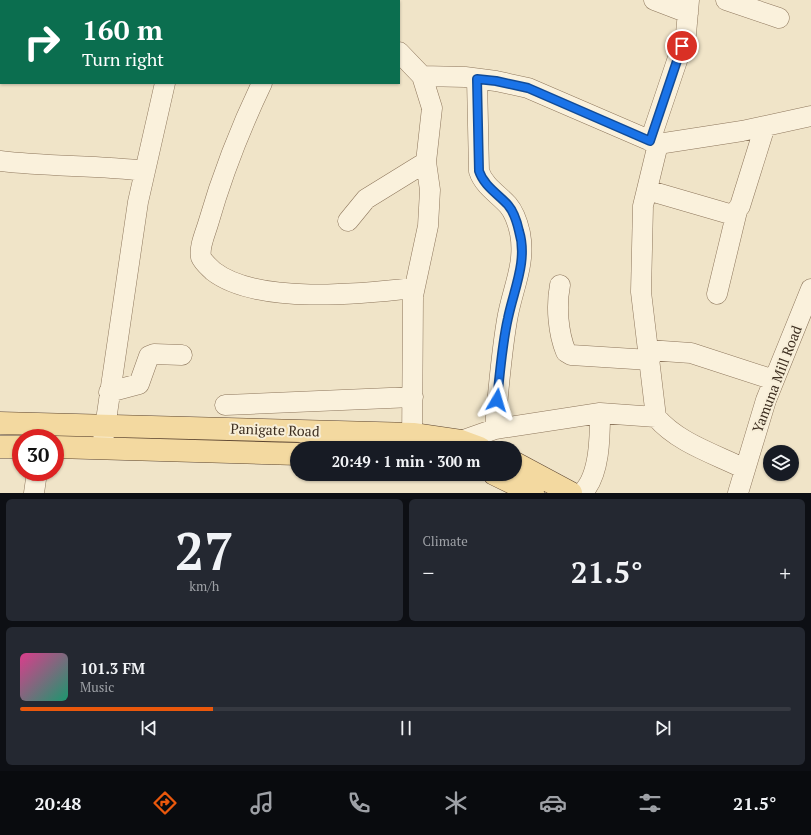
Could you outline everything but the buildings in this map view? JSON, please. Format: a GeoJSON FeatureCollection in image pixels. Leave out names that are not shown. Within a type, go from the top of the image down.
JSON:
{"type":"FeatureCollection","features":[{"type":"Feature","properties":{"kind":"main road","name":"Panigate Road"},"geometry":{"type":"LineString","coordinates":[[0,423],[32,429]]}},
{"type":"Feature","properties":{"kind":"main road","name":"Panigate Road"},"geometry":{"type":"LineString","coordinates":[[63,429],[104,425],[412,441]]}},
{"type":"Feature","properties":{"kind":"main road"},"geometry":{"type":"LineString","coordinates":[[0,447],[12,447]]}},
{"type":"Feature","properties":{"kind":"main road","name":"Panigate Road"},"geometry":{"type":"LineString","coordinates":[[64,447],[290,454]]}},
{"type":"Feature","properties":{"kind":"main road"},"geometry":{"type":"LineString","coordinates":[[522,467],[571,493]]}},
{"type":"Feature","properties":{"kind":"main road"},"geometry":{"type":"LineString","coordinates":[[508,481],[533,493]]}},
{"type":"Feature","properties":{"kind":"street"},"geometry":{"type":"LineString","coordinates":[[654,0],[688,7],[686,34],[654,143],[643,206],[641,292],[656,417],[665,428],[686,441],[744,469]]}},
{"type":"Feature","properties":{"kind":"street"},"geometry":{"type":"LineString","coordinates":[[726,0],[779,18]]}},
{"type":"Feature","properties":{"kind":"street"},"geometry":{"type":"LineString","coordinates":[[400,53],[422,76],[432,108],[426,162],[430,190],[428,226],[413,296],[412,441]]}},
{"type":"Feature","properties":{"kind":"street"},"geometry":{"type":"LineString","coordinates":[[422,76],[496,81],[528,88],[654,143],[765,126],[811,116]]}},
{"type":"Feature","properties":{"kind":"street"},"geometry":{"type":"LineString","coordinates":[[477,79],[479,171],[481,178],[509,206],[514,214],[520,232],[521,251],[518,281],[507,318],[495,429]]}},
{"type":"Feature","properties":{"kind":"street"},"geometry":{"type":"LineString","coordinates":[[102,448],[104,425],[138,202],[165,84]]}},
{"type":"Feature","properties":{"kind":"street"},"geometry":{"type":"LineString","coordinates":[[262,84],[238,136],[202,244],[201,257],[207,266],[219,275],[239,284],[265,291],[331,295],[366,294],[414,288]]}},
{"type":"Feature","properties":{"kind":"street"},"geometry":{"type":"LineString","coordinates":[[716,294],[737,211],[765,126]]}},
{"type":"Feature","properties":{"kind":"street"},"geometry":{"type":"LineString","coordinates":[[0,161],[70,167],[115,167],[145,171]]}},
{"type":"Feature","properties":{"kind":"street"},"geometry":{"type":"LineString","coordinates":[[348,221],[366,199],[426,162]]}},
{"type":"Feature","properties":{"kind":"street"},"geometry":{"type":"LineString","coordinates":[[647,190],[725,214],[732,215],[737,211]]}},
{"type":"Feature","properties":{"kind":"street"},"geometry":{"type":"LineString","coordinates":[[560,286],[558,312],[566,352],[571,355],[649,355],[691,353],[774,380]]}},
{"type":"Feature","properties":{"kind":"street","name":"Yamuna Mill Road"},"geometry":{"type":"LineString","coordinates":[[738,493],[744,469],[774,380],[811,289]]}},
{"type":"Feature","properties":{"kind":"street"},"geometry":{"type":"LineString","coordinates":[[109,392],[139,384],[149,356],[154,354],[182,355]]}},
{"type":"Feature","properties":{"kind":"street"},"geometry":{"type":"LineString","coordinates":[[225,404],[413,397]]}},
{"type":"Feature","properties":{"kind":"street"},"geometry":{"type":"LineString","coordinates":[[582,493],[586,489],[594,472],[600,445],[600,413]]}},
{"type":"Feature","properties":{"kind":"street"},"geometry":{"type":"LineString","coordinates":[[467,441],[495,429],[600,413],[656,417]]}},
{"type":"Feature","properties":{"kind":"street"},"geometry":{"type":"LineString","coordinates":[[34,493],[36,481]]}},
{"type":"Feature","properties":{"kind":"route"},"geometry":{"type":"LineString","coordinates":[[497,400],[507,318],[518,281],[520,268],[520,232],[514,214],[509,206],[487,185],[481,178],[479,171],[477,79],[496,81],[528,88],[650,141],[682,46]]}}]}
